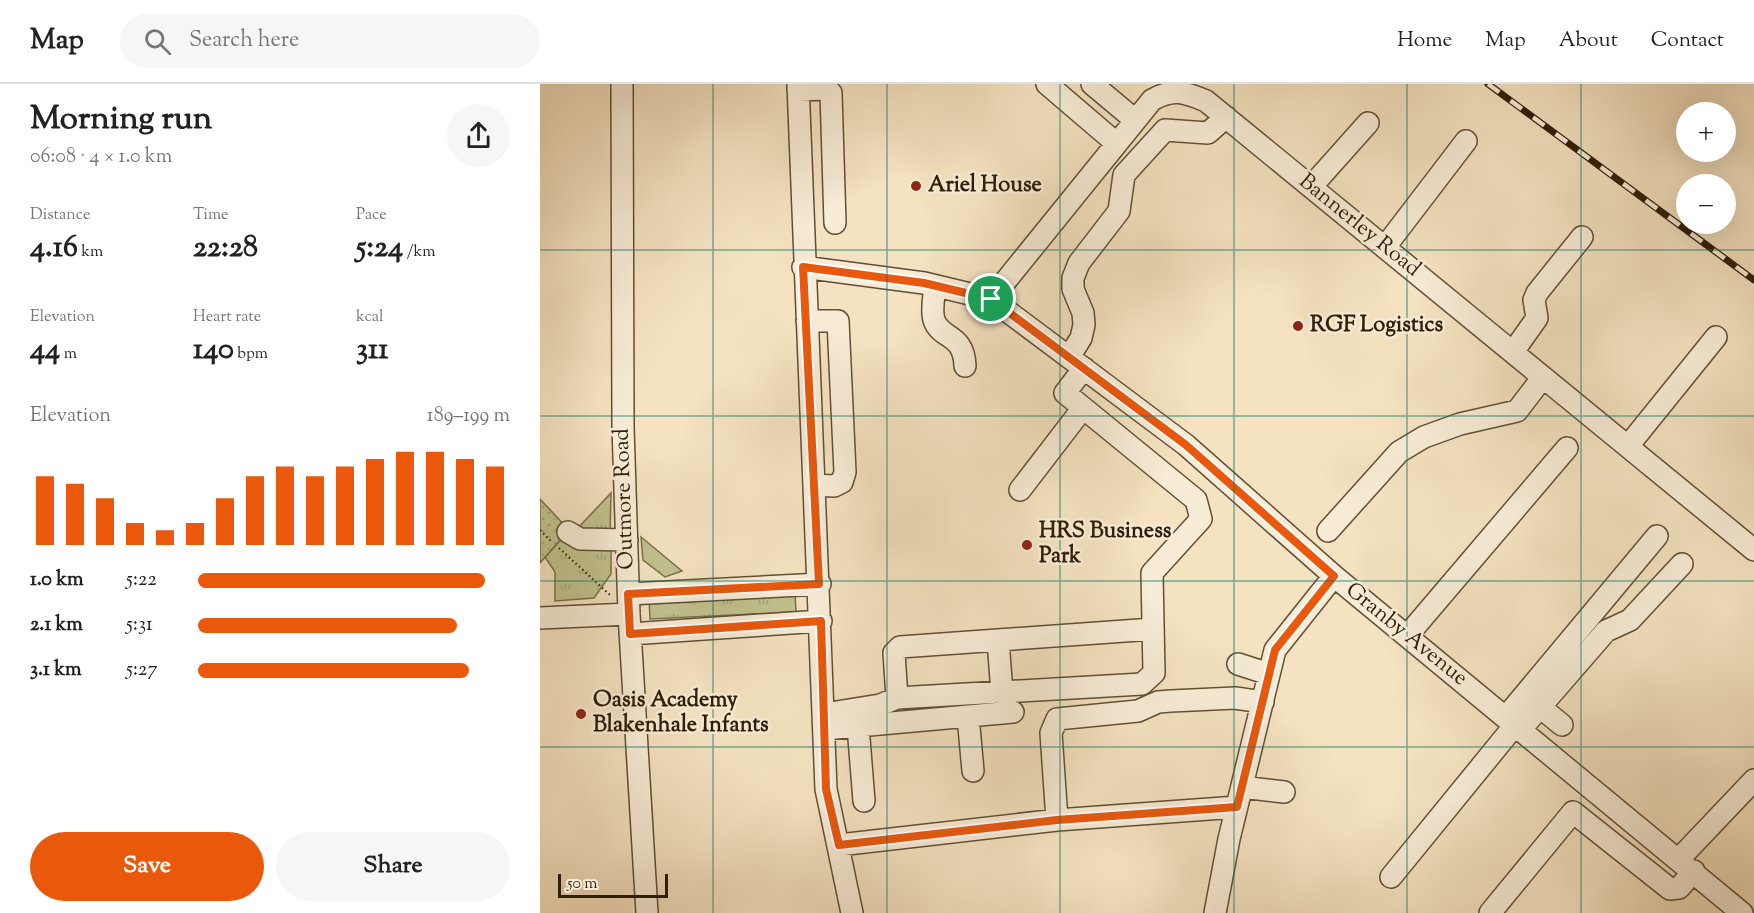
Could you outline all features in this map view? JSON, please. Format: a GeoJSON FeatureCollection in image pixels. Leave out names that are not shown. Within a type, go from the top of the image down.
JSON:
{"type":"FeatureCollection","features":[{"type":"Feature","properties":{"kind":"street","name":"Outmore Road"},"geometry":{"type":"LineString","coordinates":[[622,84],[622,427],[629,614],[646,913]]}},
{"type":"Feature","properties":{"kind":"street"},"geometry":{"type":"LineString","coordinates":[[1047,84],[1116,143]]}},
{"type":"Feature","properties":{"kind":"street"},"geometry":{"type":"LineString","coordinates":[[1092,84],[1135,120]]}},
{"type":"Feature","properties":{"kind":"street"},"geometry":{"type":"LineString","coordinates":[[835,223],[831,93],[827,89],[798,87],[803,267],[816,485],[826,789],[852,913]]}},
{"type":"Feature","properties":{"kind":"street","name":"Bannerley Road"},"geometry":{"type":"LineString","coordinates":[[991,299],[1152,100],[1164,88],[1182,91],[1196,90],[1206,101],[1754,550]]}},
{"type":"Feature","properties":{"kind":"street"},"geometry":{"type":"LineString","coordinates":[[825,722],[897,698],[1142,684],[1154,673],[1152,573],[1201,519],[1196,501],[1065,393],[1076,362],[1084,325],[1083,313],[1073,289],[1073,278],[1079,263],[1119,211],[1124,176],[1165,130],[1208,133],[1226,117]]}},
{"type":"Feature","properties":{"kind":"street"},"geometry":{"type":"LineString","coordinates":[[1311,187],[1368,123]]}},
{"type":"Feature","properties":{"kind":"street"},"geometry":{"type":"LineString","coordinates":[[1384,247],[1466,141]]}},
{"type":"Feature","properties":{"kind":"street"},"geometry":{"type":"LineString","coordinates":[[801,202],[834,201]]}},
{"type":"Feature","properties":{"kind":"street"},"geometry":{"type":"LineString","coordinates":[[1513,352],[1537,318],[1534,300],[1537,293],[1582,237]]}},
{"type":"Feature","properties":{"kind":"street","name":"Granby Avenue"},"geometry":{"type":"LineString","coordinates":[[803,267],[935,286],[991,299],[1186,445],[1334,576],[1742,913]]}},
{"type":"Feature","properties":{"kind":"street"},"geometry":{"type":"LineString","coordinates":[[935,286],[934,319],[962,348],[964,366]]}},
{"type":"Feature","properties":{"kind":"street"},"geometry":{"type":"LineString","coordinates":[[807,321],[838,321],[845,472],[842,482],[834,486],[816,485]]}},
{"type":"Feature","properties":{"kind":"street"},"geometry":{"type":"LineString","coordinates":[[1628,446],[1716,337]]}},
{"type":"Feature","properties":{"kind":"street"},"geometry":{"type":"LineString","coordinates":[[809,356],[839,354]]}},
{"type":"Feature","properties":{"kind":"street"},"geometry":{"type":"LineString","coordinates":[[1328,531],[1399,452],[1424,437],[1460,424],[1517,411],[1543,377]]}},
{"type":"Feature","properties":{"kind":"street"},"geometry":{"type":"LineString","coordinates":[[1020,490],[1083,408]]}},
{"type":"Feature","properties":{"kind":"street"},"geometry":{"type":"LineString","coordinates":[[1407,636],[1567,448]]}},
{"type":"Feature","properties":{"kind":"street"},"geometry":{"type":"LineString","coordinates":[[568,532],[580,539],[627,540]]}},
{"type":"Feature","properties":{"kind":"street"},"geometry":{"type":"LineString","coordinates":[[1392,877],[1514,724],[1657,536]]}},
{"type":"Feature","properties":{"kind":"street"},"geometry":{"type":"LineString","coordinates":[[1514,724],[1540,707],[1606,631],[1630,620],[1682,564]]}},
{"type":"Feature","properties":{"kind":"street"},"geometry":{"type":"LineString","coordinates":[[1215,913],[1239,797],[1275,650],[1334,576]]}},
{"type":"Feature","properties":{"kind":"street"},"geometry":{"type":"LineString","coordinates":[[629,614],[819,584]]}},
{"type":"Feature","properties":{"kind":"street"},"geometry":{"type":"LineString","coordinates":[[540,618],[629,614],[821,621]]}},
{"type":"Feature","properties":{"kind":"street"},"geometry":{"type":"LineString","coordinates":[[897,698],[894,653],[900,647],[1153,629]]}},
{"type":"Feature","properties":{"kind":"street"},"geometry":{"type":"LineString","coordinates":[[998,640],[1002,693]]}},
{"type":"Feature","properties":{"kind":"street"},"geometry":{"type":"LineString","coordinates":[[1238,664],[1269,674]]}},
{"type":"Feature","properties":{"kind":"street"},"geometry":{"type":"LineString","coordinates":[[1057,820],[1051,733],[1057,719],[1138,711],[1158,702],[1234,698],[1263,702]]}},
{"type":"Feature","properties":{"kind":"street"},"geometry":{"type":"LineString","coordinates":[[1540,707],[1562,725]]}},
{"type":"Feature","properties":{"kind":"street"},"geometry":{"type":"LineString","coordinates":[[825,722],[858,726],[1013,712]]}},
{"type":"Feature","properties":{"kind":"street"},"geometry":{"type":"LineString","coordinates":[[968,716],[973,771]]}},
{"type":"Feature","properties":{"kind":"street"},"geometry":{"type":"LineString","coordinates":[[858,726],[864,801]]}},
{"type":"Feature","properties":{"kind":"street"},"geometry":{"type":"LineString","coordinates":[[1573,812],[1675,891],[1679,888],[1686,865],[1754,780]]}},
{"type":"Feature","properties":{"kind":"street"},"geometry":{"type":"LineString","coordinates":[[1490,913],[1592,787]]}},
{"type":"Feature","properties":{"kind":"street"},"geometry":{"type":"LineString","coordinates":[[839,845],[1284,792]]}},
{"type":"Feature","properties":{"kind":"path"},"geometry":{"type":"LineString","coordinates":[[540,530],[629,614]]}},
{"type":"Feature","properties":{"kind":"green space"},"geometry":{"type":"Polygon","coordinates":[[[611,493],[610,534],[576,530],[611,493]]]}},
{"type":"Feature","properties":{"kind":"green space"},"geometry":{"type":"Polygon","coordinates":[[[540,499],[569,530],[540,563],[540,499]]]}},
{"type":"Feature","properties":{"kind":"green space"},"geometry":{"type":"Polygon","coordinates":[[[566,534],[611,544],[611,574],[594,598],[555,601],[555,572],[545,557],[566,534]]]}},
{"type":"Feature","properties":{"kind":"green space"},"geometry":{"type":"Polygon","coordinates":[[[641,537],[682,571],[665,577],[643,560],[641,537]]]}},
{"type":"Feature","properties":{"kind":"green space"},"geometry":{"type":"Polygon","coordinates":[[[795,593],[796,612],[650,619],[649,600],[795,593]]]}},
{"type":"Feature","properties":{"kind":"railway"},"geometry":{"type":"LineString","coordinates":[[1488,84],[1754,280]]}},
{"type":"Feature","properties":{"kind":"place","name":"Ariel House"},"geometry":{"type":"Point","coordinates":[916,186]}},
{"type":"Feature","properties":{"kind":"place","name":"RGF Logistics"},"geometry":{"type":"Point","coordinates":[1298,326]}},
{"type":"Feature","properties":{"kind":"place","name":"HRS Business Park"},"geometry":{"type":"Point","coordinates":[1027,545]}},
{"type":"Feature","properties":{"kind":"place","name":"Oasis Academy Blakenhale Infants"},"geometry":{"type":"Point","coordinates":[581,714]}},
{"type":"Feature","properties":{"kind":"route"},"geometry":{"type":"LineString","coordinates":[[803,267],[924,283],[991,299],[1186,445],[1334,576],[1275,650],[1237,807],[1057,820],[839,845],[826,789],[821,621],[630,634],[628,594],[819,584],[813,425],[803,267]]}}]}
